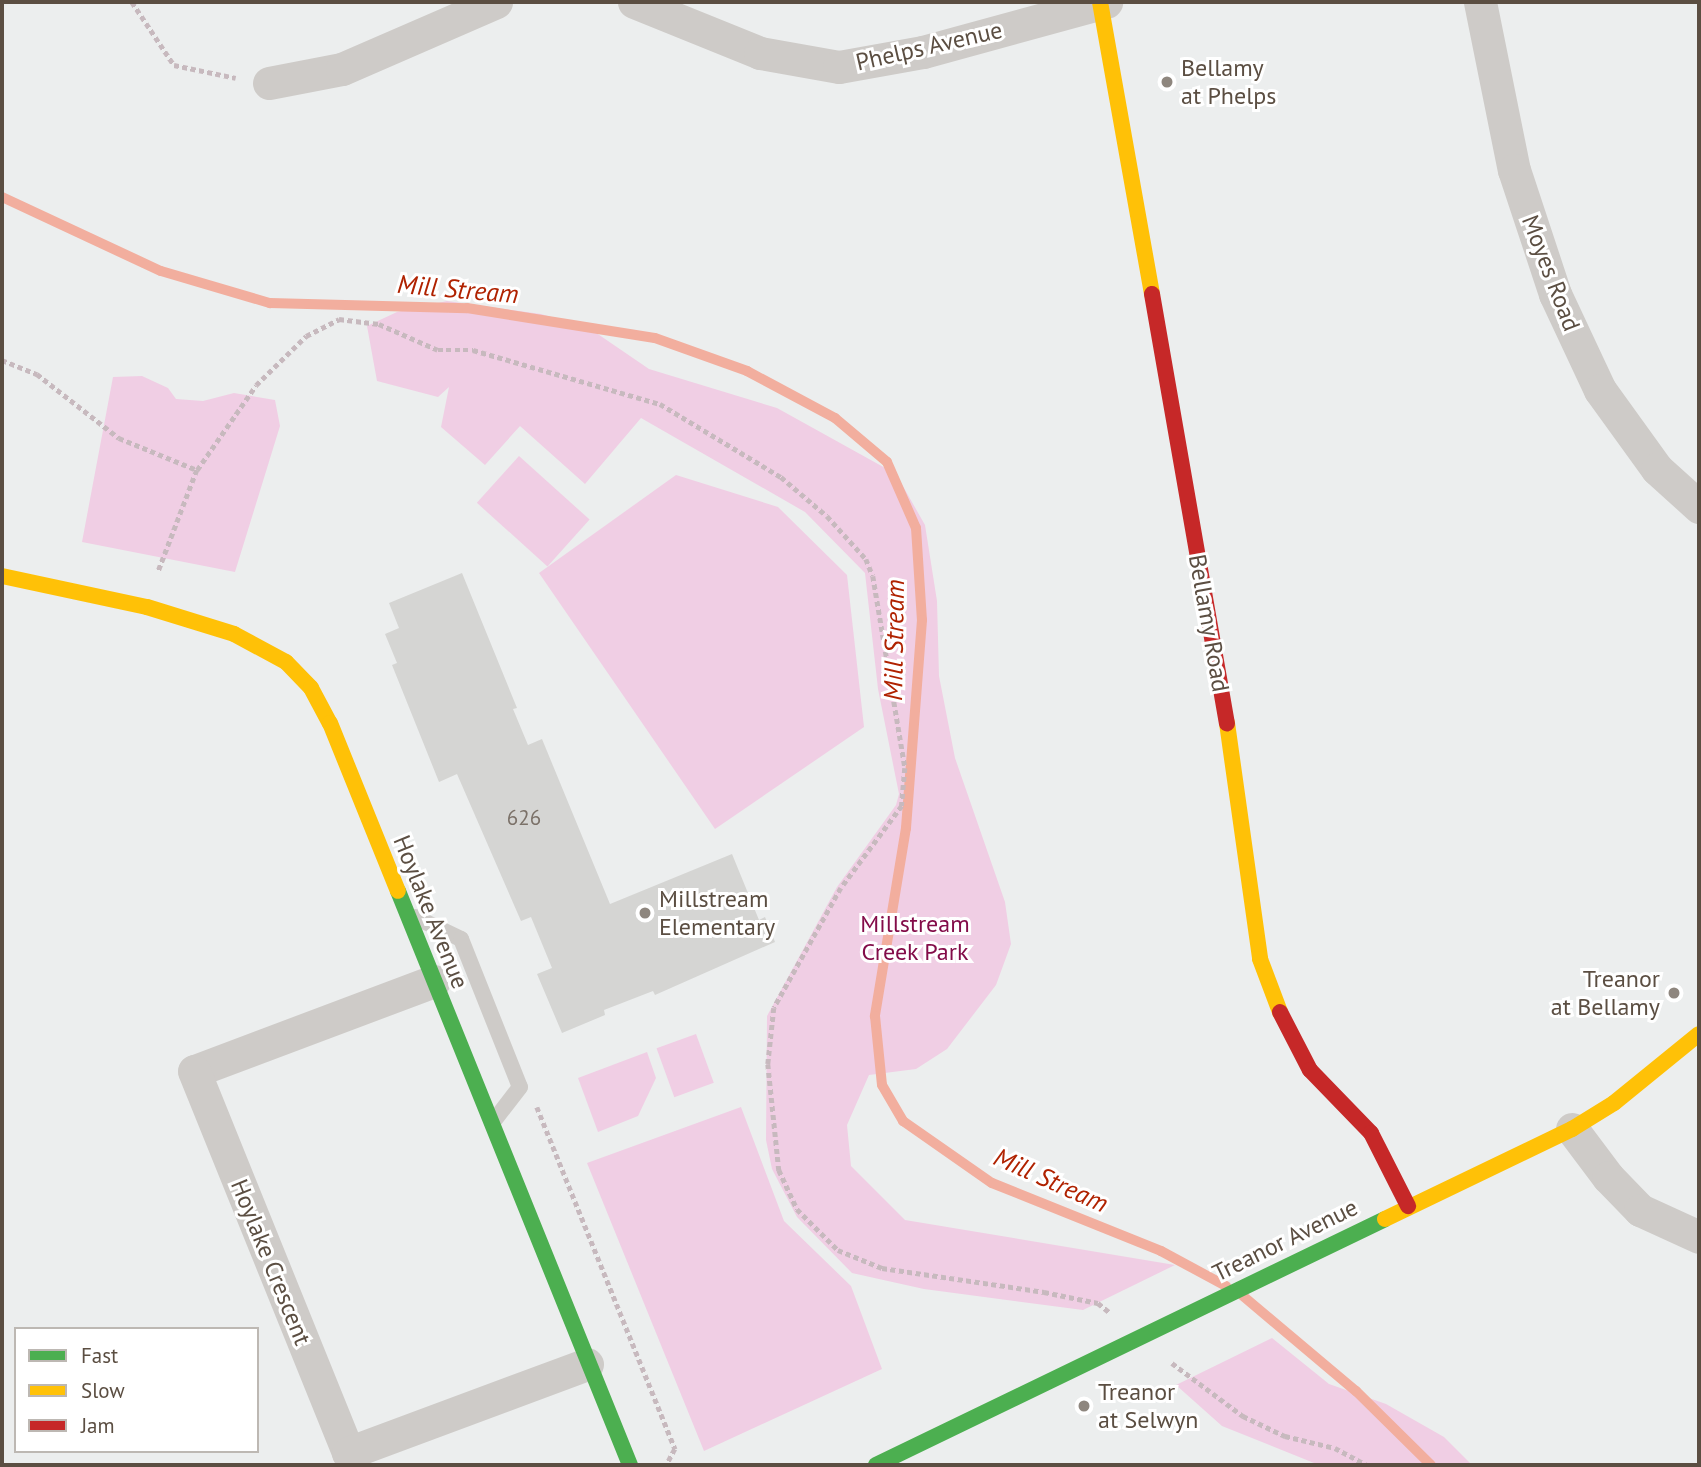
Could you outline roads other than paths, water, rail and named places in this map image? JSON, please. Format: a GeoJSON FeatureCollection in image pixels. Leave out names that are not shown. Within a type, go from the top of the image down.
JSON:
{"type":"FeatureCollection","features":[{"type":"Feature","properties":{"kind":"street"},"geometry":{"type":"LineString","coordinates":[[269,83],[341,69],[496,2]]}},
{"type":"Feature","properties":{"kind":"street","name":"Phelps Avenue"},"geometry":{"type":"LineString","coordinates":[[634,2],[760,53],[839,67],[923,52],[1102,2]]}},
{"type":"Feature","properties":{"kind":"street","name":"Bellamy Road"},"geometry":{"type":"LineString","coordinates":[[1102,2],[1222,688],[1260,958],[1287,1029],[1310,1070],[1371,1133],[1408,1206]]}},
{"type":"Feature","properties":{"kind":"street","name":"Moyes Road"},"geometry":{"type":"LineString","coordinates":[[1480,2],[1514,170],[1555,294],[1600,390],[1657,469],[1699,507]]}},
{"type":"Feature","properties":{"kind":"street","name":"Hoylake Avenue"},"geometry":{"type":"LineString","coordinates":[[2,576],[147,607],[234,634],[286,662],[311,688],[330,723],[630,1465]]}},
{"type":"Feature","properties":{"kind":"street","name":"Hoylake Crescent"},"geometry":{"type":"LineString","coordinates":[[434,981],[194,1071],[348,1453],[587,1364]]}},
{"type":"Feature","properties":{"kind":"street","name":"Treanor Avenue"},"geometry":{"type":"LineString","coordinates":[[886,1463],[1294,1261],[1572,1129],[1614,1103],[1699,1034]]}},
{"type":"Feature","properties":{"kind":"street"},"geometry":{"type":"LineString","coordinates":[[1572,1129],[1608,1177],[1640,1210],[1699,1237]]}},
{"type":"Feature","properties":{"kind":"lane"},"geometry":{"type":"LineString","coordinates":[[407,912],[461,940],[520,1087],[492,1124]]}},
{"type":"Feature","properties":{"kind":"waterway","name":"Mill Stream"},"geometry":{"type":"LineString","coordinates":[[2,197],[161,271],[270,303],[467,308],[655,338],[747,371],[835,418],[887,462],[916,528],[922,620],[906,828],[875,1016],[882,1085],[903,1121],[992,1183],[1161,1251],[1226,1286]]}},
{"type":"Feature","properties":{"kind":"waterway","name":"Mill Stream"},"geometry":{"type":"LineString","coordinates":[[1243,1296],[1356,1391],[1431,1465]]}},
{"type":"Feature","properties":{"kind":"place","name":"Bellamy at Phelps"},"geometry":{"type":"Point","coordinates":[1167,82]}},
{"type":"Feature","properties":{"kind":"place","name":"Millstream Elementary"},"geometry":{"type":"Point","coordinates":[645,913]}},
{"type":"Feature","properties":{"kind":"place","name":"Treanor at Bellamy"},"geometry":{"type":"Point","coordinates":[1674,993]}},
{"type":"Feature","properties":{"kind":"place","name":"Treanor at Selwyn"},"geometry":{"type":"Point","coordinates":[1084,1406]}},
{"type":"Feature","properties":{"kind":"park label","name":"Millstream Creek Park"},"geometry":{"type":"Point","coordinates":[915,938]}}]}
